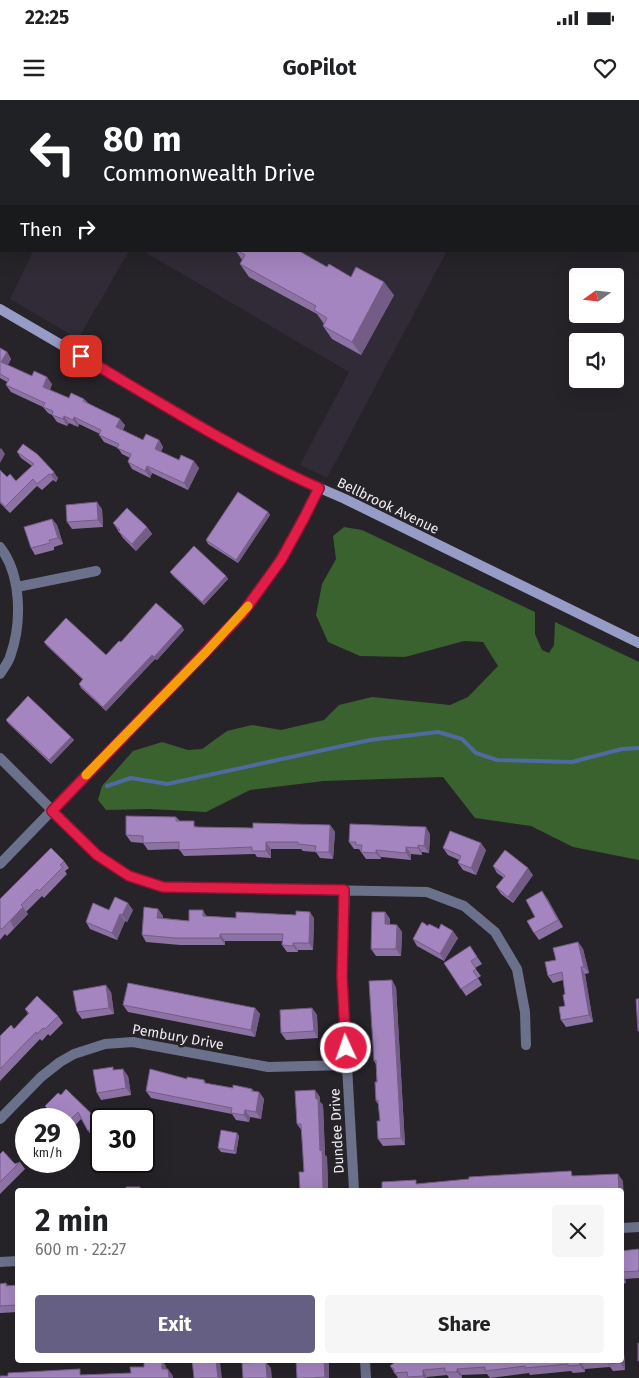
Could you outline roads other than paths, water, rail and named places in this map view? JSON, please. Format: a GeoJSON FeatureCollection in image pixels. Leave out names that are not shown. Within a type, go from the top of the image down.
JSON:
{"type":"FeatureCollection","features":[{"type":"Feature","properties":{"kind":"street","name":"Bellbrook Avenue"},"geometry":{"type":"LineString","coordinates":[[0,309],[226,441],[292,476],[639,643]]}},
{"type":"Feature","properties":{"kind":"street"},"geometry":{"type":"LineString","coordinates":[[0,864],[242,614],[281,560],[319,488]]}},
{"type":"Feature","properties":{"kind":"street"},"geometry":{"type":"LineString","coordinates":[[0,546],[6,554],[17,587],[18,623],[10,659],[0,674]]}},
{"type":"Feature","properties":{"kind":"street"},"geometry":{"type":"LineString","coordinates":[[17,587],[96,571]]}},
{"type":"Feature","properties":{"kind":"street"},"geometry":{"type":"LineString","coordinates":[[0,758],[97,855],[129,876],[163,887],[427,892],[464,906],[495,932],[517,969],[525,1012],[526,1045]]}},
{"type":"Feature","properties":{"kind":"street","name":"Dundee Drive"},"geometry":{"type":"LineString","coordinates":[[344,890],[342,977],[354,1188]]}},
{"type":"Feature","properties":{"kind":"street","name":"Pembury Drive"},"geometry":{"type":"LineString","coordinates":[[0,1119],[41,1077],[60,1062],[83,1051],[105,1044],[133,1042],[268,1068],[347,1065]]}},
{"type":"Feature","properties":{"kind":"street"},"geometry":{"type":"LineString","coordinates":[[624,1228],[639,1227]]}},
{"type":"Feature","properties":{"kind":"street"},"geometry":{"type":"LineString","coordinates":[[0,1262],[15,1261]]}},
{"type":"Feature","properties":{"kind":"street"},"geometry":{"type":"LineString","coordinates":[[365,1363],[366,1378]]}},
{"type":"Feature","properties":{"kind":"waterway"},"geometry":{"type":"LineString","coordinates":[[107,786],[131,778],[167,784],[370,740],[438,732],[462,739],[476,753],[497,760],[572,762],[622,749],[639,748]]}}]}
